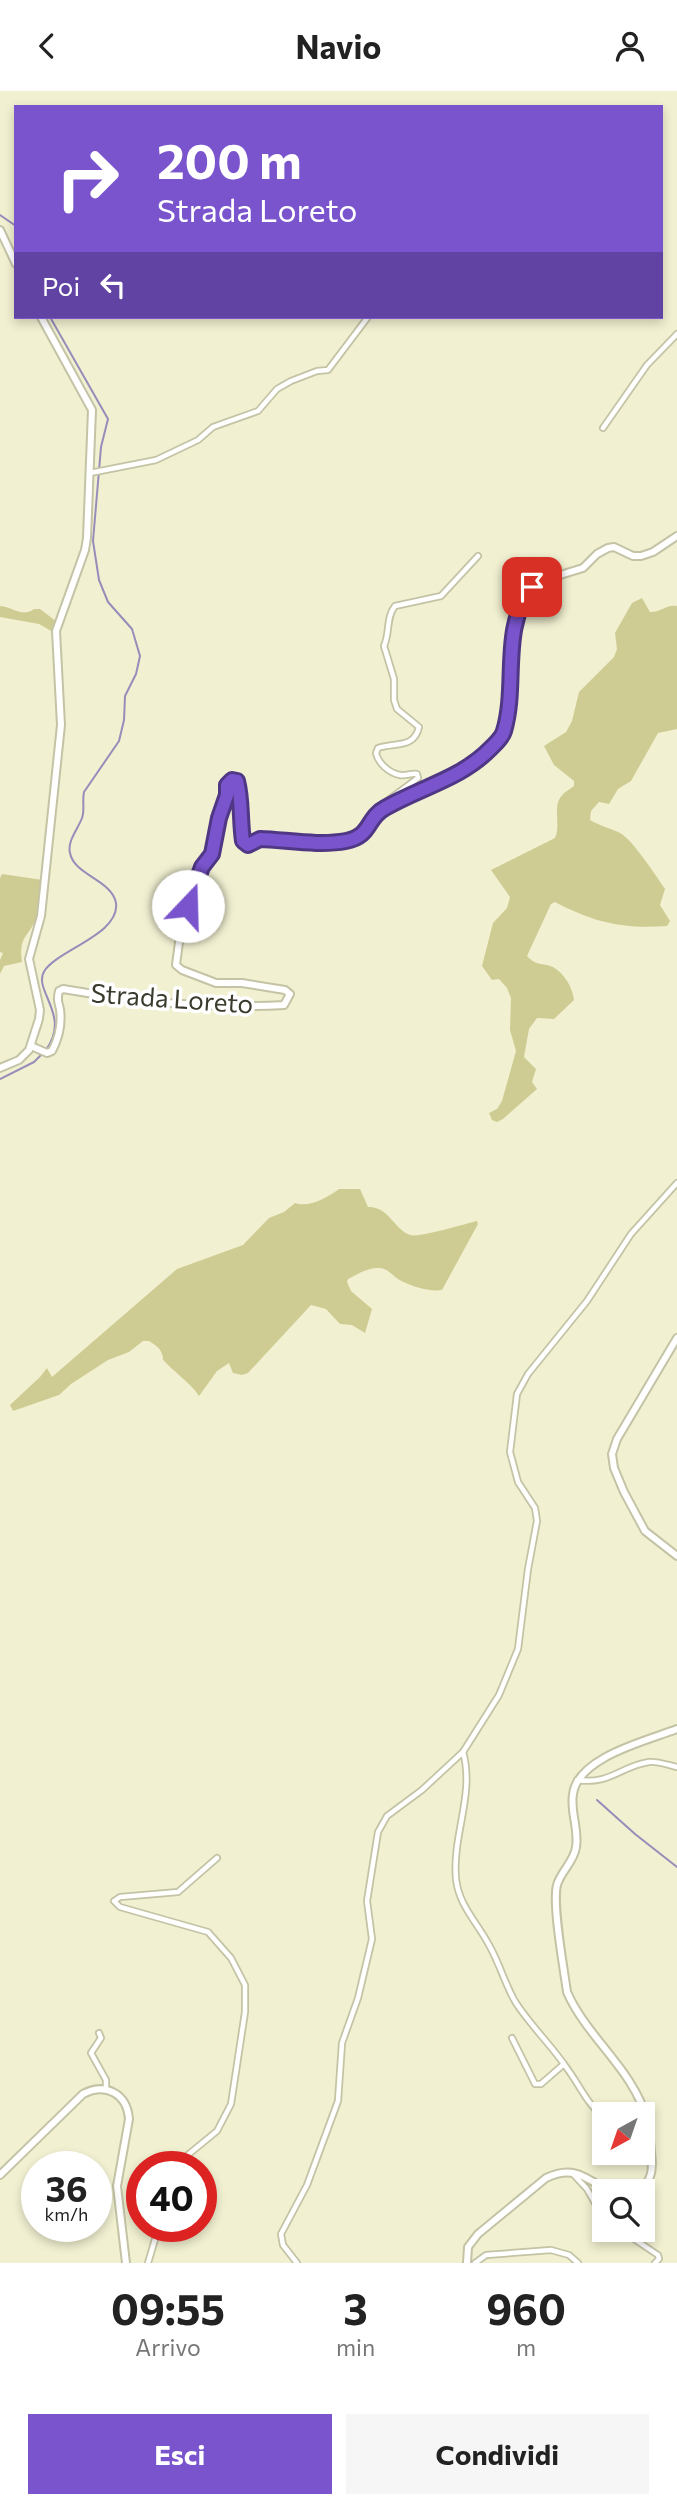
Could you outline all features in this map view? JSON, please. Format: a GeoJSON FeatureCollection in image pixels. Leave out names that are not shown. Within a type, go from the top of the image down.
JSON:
{"type":"FeatureCollection","features":[{"type":"Feature","properties":{"kind":"street"},"geometry":{"type":"LineString","coordinates":[[0,230],[14,260]]}},
{"type":"Feature","properties":{"kind":"street"},"geometry":{"type":"LineString","coordinates":[[0,1068],[19,1060],[31,1046],[40,1010],[29,959],[41,916],[61,726],[55,639],[85,550],[92,473],[93,422],[90,403],[42,319]]}},
{"type":"Feature","properties":{"kind":"street"},"geometry":{"type":"LineString","coordinates":[[92,473],[134,466],[171,453],[198,440],[213,427],[258,411],[277,389],[317,371],[328,370],[366,319]]}},
{"type":"Feature","properties":{"kind":"street"},"geometry":{"type":"LineString","coordinates":[[603,428],[647,365],[677,334]]}},
{"type":"Feature","properties":{"kind":"street","name":"Strada Loreto"},"geometry":{"type":"LineString","coordinates":[[31,1046],[47,1053],[52,1051],[60,1030],[57,997],[63,989],[122,999],[230,1008],[284,1005],[290,994],[285,990],[242,983],[216,983],[176,965],[181,927],[202,867],[212,854],[227,795],[227,785],[232,780],[237,781],[243,841],[248,845],[260,839],[345,841],[362,836],[382,809],[471,766],[503,736],[508,718],[515,619],[522,600],[532,587],[547,579],[583,568],[597,554],[608,548],[614,547],[634,556],[641,556],[653,552],[677,536]]}},
{"type":"Feature","properties":{"kind":"street"},"geometry":{"type":"LineString","coordinates":[[382,809],[383,804],[418,778],[413,772],[398,775],[383,766],[376,757],[378,748],[412,741],[419,727],[397,709],[394,700],[394,679],[384,646],[388,637],[391,610],[395,606],[441,596],[478,556]]}},
{"type":"Feature","properties":{"kind":"street"},"geometry":{"type":"LineString","coordinates":[[296,2263],[286,2250],[281,2234],[307,2185],[336,2107],[344,2032],[358,1998],[372,1939],[367,1901],[378,1832],[387,1816],[422,1790],[463,1752],[499,1695],[518,1649],[537,1515],[518,1482],[510,1452],[517,1394],[528,1374],[587,1301],[631,1234],[677,1183]]}},
{"type":"Feature","properties":{"kind":"street"},"geometry":{"type":"LineString","coordinates":[[677,1338],[617,1439],[612,1454],[614,1468],[645,1531],[677,1556]]}},
{"type":"Feature","properties":{"kind":"street"},"geometry":{"type":"LineString","coordinates":[[639,2102],[630,2081],[573,2007],[567,1992],[556,1887],[575,1851],[577,1835],[572,1806],[576,1780],[587,1768],[605,1758],[677,1729]]}},
{"type":"Feature","properties":{"kind":"street"},"geometry":{"type":"LineString","coordinates":[[463,1752],[468,1784],[456,1850],[462,1903],[490,1946],[516,2003],[592,2105]]}},
{"type":"Feature","properties":{"kind":"street"},"geometry":{"type":"LineString","coordinates":[[576,1780],[601,1781],[651,1762],[677,1767]]}},
{"type":"Feature","properties":{"kind":"street"},"geometry":{"type":"LineString","coordinates":[[193,2151],[217,2131],[231,2103],[245,2012],[244,1985],[231,1958],[208,1932],[120,1907],[114,1901],[120,1897],[178,1892],[217,1858]]}},
{"type":"Feature","properties":{"kind":"street"},"geometry":{"type":"LineString","coordinates":[[99,2033],[101,2038],[91,2053],[106,2080],[106,2089]]}},
{"type":"Feature","properties":{"kind":"street"},"geometry":{"type":"LineString","coordinates":[[512,2038],[535,2084],[541,2084],[564,2064]]}},
{"type":"Feature","properties":{"kind":"street"},"geometry":{"type":"LineString","coordinates":[[0,2175],[83,2094],[93,2089],[116,2092],[128,2109],[129,2119],[117,2174],[126,2263]]}},
{"type":"Feature","properties":{"kind":"street"},"geometry":{"type":"LineString","coordinates":[[467,2263],[471,2242],[481,2231],[546,2178],[556,2173],[571,2172],[592,2181]]}},
{"type":"Feature","properties":{"kind":"street"},"geometry":{"type":"LineString","coordinates":[[571,2172],[592,2198]]}},
{"type":"Feature","properties":{"kind":"street"},"geometry":{"type":"LineString","coordinates":[[148,2263],[154,2242]]}},
{"type":"Feature","properties":{"kind":"street"},"geometry":{"type":"LineString","coordinates":[[638,2242],[658,2255],[659,2259],[655,2263]]}},
{"type":"Feature","properties":{"kind":"street"},"geometry":{"type":"LineString","coordinates":[[475,2263],[486,2255],[551,2250],[569,2255],[578,2263]]}},
{"type":"Feature","properties":{"kind":"shaded area"},"geometry":{"type":"Polygon","coordinates":[[[642,598],[650,612],[677,606],[677,729],[658,733],[631,781],[618,789],[609,804],[599,802],[591,811],[590,820],[620,833],[637,850],[665,889],[660,905],[670,921],[667,926],[623,925],[596,920],[555,902],[551,904],[527,956],[534,962],[553,967],[561,973],[570,986],[574,1000],[554,1019],[537,1018],[529,1029],[524,1057],[536,1069],[532,1082],[537,1089],[497,1122],[492,1120],[489,1113],[497,1109],[502,1101],[516,1051],[510,1030],[511,998],[507,988],[499,979],[492,980],[482,966],[493,923],[507,908],[510,897],[491,870],[555,838],[558,802],[563,794],[574,786],[574,781],[554,765],[544,746],[566,732],[572,721],[579,692],[614,657],[617,649],[615,633],[632,603],[642,598]]]}},
{"type":"Feature","properties":{"kind":"shaded area"},"geometry":{"type":"Polygon","coordinates":[[[0,606],[21,612],[40,609],[57,622],[53,632],[39,624],[0,617],[0,606]]]}},
{"type":"Feature","properties":{"kind":"shaded area"},"geometry":{"type":"Polygon","coordinates":[[[2,874],[43,880],[38,916],[22,943],[22,962],[4,966],[0,974],[3,953],[0,952],[2,874]]]}},
{"type":"Feature","properties":{"kind":"shaded area"},"geometry":{"type":"Polygon","coordinates":[[[339,1189],[360,1189],[368,1207],[381,1210],[410,1235],[432,1233],[477,1221],[478,1224],[442,1290],[414,1286],[383,1269],[367,1270],[347,1282],[351,1291],[372,1309],[365,1333],[352,1325],[340,1324],[326,1309],[311,1305],[248,1373],[233,1373],[229,1363],[217,1371],[199,1396],[164,1361],[158,1348],[149,1341],[143,1341],[129,1352],[108,1360],[59,1395],[13,1411],[10,1405],[47,1368],[52,1377],[177,1269],[243,1245],[269,1218],[284,1212],[295,1203],[311,1203],[339,1189]]]}},
{"type":"Feature","properties":{"kind":"waterway"},"geometry":{"type":"LineString","coordinates":[[0,215],[14,225]]}},
{"type":"Feature","properties":{"kind":"waterway"},"geometry":{"type":"LineString","coordinates":[[46,1050],[53,1037],[55,1025],[43,986],[45,970],[99,932],[109,924],[115,914],[116,903],[113,895],[78,867],[69,849],[83,815],[84,792],[119,741],[124,720],[125,696],[136,674],[140,656],[132,629],[108,602],[99,580],[93,541],[101,447],[108,419],[51,319]]}},
{"type":"Feature","properties":{"kind":"waterway"},"geometry":{"type":"LineString","coordinates":[[0,1079],[34,1062],[42,1054]]}},
{"type":"Feature","properties":{"kind":"waterway"},"geometry":{"type":"LineString","coordinates":[[597,1800],[677,1867]]}},
{"type":"Feature","properties":{"kind":"route"},"geometry":{"type":"LineString","coordinates":[[188,906],[202,867],[212,854],[227,795],[227,785],[232,780],[237,781],[239,789],[243,841],[248,845],[260,839],[345,841],[362,836],[382,809],[443,782],[471,766],[485,754],[503,736],[508,718],[515,619],[522,600],[532,587]]}}]}
